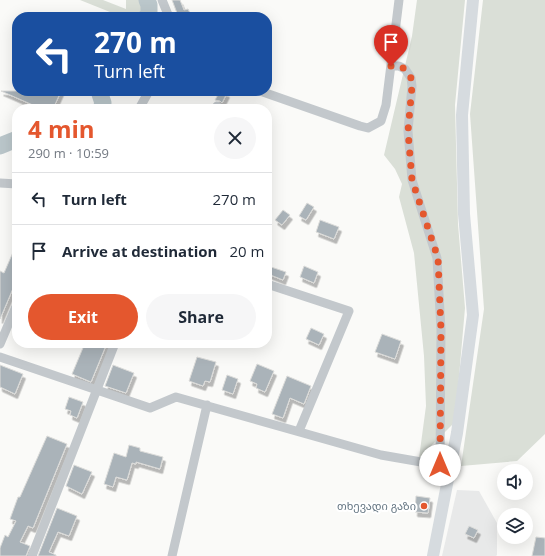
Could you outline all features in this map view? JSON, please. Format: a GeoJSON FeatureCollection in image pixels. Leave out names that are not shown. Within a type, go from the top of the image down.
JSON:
{"type":"FeatureCollection","features":[{"type":"Feature","properties":{"kind":"main road"},"geometry":{"type":"LineString","coordinates":[[433,556],[445,466],[457,433],[473,315],[464,214],[462,115],[473,0]]}},
{"type":"Feature","properties":{"kind":"street"},"geometry":{"type":"LineString","coordinates":[[162,0],[167,12]]}},
{"type":"Feature","properties":{"kind":"street"},"geometry":{"type":"LineString","coordinates":[[272,95],[368,128],[381,121],[386,105],[399,0]]}},
{"type":"Feature","properties":{"kind":"street"},"geometry":{"type":"LineString","coordinates":[[0,357],[150,408],[176,397],[381,455],[445,466],[438,258],[412,180],[408,131],[412,86],[411,78],[405,69],[399,66],[391,66]]}},
{"type":"Feature","properties":{"kind":"street"},"geometry":{"type":"LineString","coordinates":[[0,183],[12,184]]}},
{"type":"Feature","properties":{"kind":"street"},"geometry":{"type":"LineString","coordinates":[[272,286],[349,311],[298,431]]}},
{"type":"Feature","properties":{"kind":"street"},"geometry":{"type":"LineString","coordinates":[[0,344],[12,316]]}},
{"type":"Feature","properties":{"kind":"street"},"geometry":{"type":"LineString","coordinates":[[32,556],[113,348]]}},
{"type":"Feature","properties":{"kind":"street"},"geometry":{"type":"LineString","coordinates":[[172,556],[207,405]]}},
{"type":"Feature","properties":{"kind":"shaded area"},"geometry":{"type":"Polygon","coordinates":[[[80,0],[103,0],[126,9],[126,0],[147,0],[149,5],[149,12],[110,12],[80,0]]]}},
{"type":"Feature","properties":{"kind":"shaded area"},"geometry":{"type":"Polygon","coordinates":[[[417,0],[465,0],[455,105],[458,224],[465,308],[455,422],[419,458],[426,406],[424,356],[414,253],[399,197],[402,184],[395,169],[384,155],[412,36],[417,0]]]}},
{"type":"Feature","properties":{"kind":"shaded area"},"geometry":{"type":"Polygon","coordinates":[[[483,0],[545,0],[545,434],[517,461],[461,466],[484,309],[470,114],[483,0]]]}},
{"type":"Feature","properties":{"kind":"shaded area"},"geometry":{"type":"Polygon","coordinates":[[[457,490],[479,491],[497,523],[497,555],[442,556],[457,490]]]}},
{"type":"Feature","properties":{"kind":"building"},"geometry":{"type":"Polygon","coordinates":[[[172,0],[180,0],[184,10],[188,9],[190,12],[177,12],[172,0]]]}},
{"type":"Feature","properties":{"kind":"building"},"geometry":{"type":"Polygon","coordinates":[[[1,91],[12,91],[12,96],[1,91]]]}},
{"type":"Feature","properties":{"kind":"building"},"geometry":{"type":"Polygon","coordinates":[[[12,96],[59,96],[55,104],[31,104],[12,96]]]}},
{"type":"Feature","properties":{"kind":"building"},"geometry":{"type":"Polygon","coordinates":[[[217,96],[226,96],[222,103],[215,100],[217,96]]]}},
{"type":"Feature","properties":{"kind":"building"},"geometry":{"type":"Polygon","coordinates":[[[307,203],[314,207],[306,220],[299,216],[307,203]]]}},
{"type":"Feature","properties":{"kind":"building"},"geometry":{"type":"Polygon","coordinates":[[[283,210],[290,215],[282,225],[275,220],[283,210]]]}},
{"type":"Feature","properties":{"kind":"building"},"geometry":{"type":"Polygon","coordinates":[[[320,220],[339,227],[334,239],[316,232],[320,220]]]}},
{"type":"Feature","properties":{"kind":"building"},"geometry":{"type":"Polygon","coordinates":[[[12,255],[12,291],[0,319],[0,271],[4,273],[12,255]]]}},
{"type":"Feature","properties":{"kind":"building"},"geometry":{"type":"Polygon","coordinates":[[[304,266],[318,272],[314,283],[300,277],[304,266]]]}},
{"type":"Feature","properties":{"kind":"building"},"geometry":{"type":"Polygon","coordinates":[[[272,267],[286,272],[283,280],[272,276],[272,267]]]}},
{"type":"Feature","properties":{"kind":"building"},"geometry":{"type":"Polygon","coordinates":[[[311,328],[324,334],[319,345],[306,339],[311,328]]]}},
{"type":"Feature","properties":{"kind":"building"},"geometry":{"type":"Polygon","coordinates":[[[382,334],[401,341],[395,359],[375,352],[382,334]]]}},
{"type":"Feature","properties":{"kind":"building"},"geometry":{"type":"Polygon","coordinates":[[[83,348],[105,348],[91,382],[72,374],[83,348]]]}},
{"type":"Feature","properties":{"kind":"building"},"geometry":{"type":"Polygon","coordinates":[[[197,357],[216,362],[210,382],[205,381],[203,386],[189,381],[197,357]]]}},
{"type":"Feature","properties":{"kind":"building"},"geometry":{"type":"Polygon","coordinates":[[[257,364],[274,371],[265,392],[256,388],[257,384],[250,381],[257,364]]]}},
{"type":"Feature","properties":{"kind":"building"},"geometry":{"type":"Polygon","coordinates":[[[0,365],[23,374],[15,394],[0,387],[0,365]]]}},
{"type":"Feature","properties":{"kind":"building"},"geometry":{"type":"Polygon","coordinates":[[[113,365],[134,373],[126,393],[105,386],[113,365]]]}},
{"type":"Feature","properties":{"kind":"building"},"geometry":{"type":"Polygon","coordinates":[[[227,375],[238,379],[233,394],[222,390],[227,375]]]}},
{"type":"Feature","properties":{"kind":"building"},"geometry":{"type":"Polygon","coordinates":[[[287,376],[311,386],[304,404],[290,398],[283,418],[272,414],[287,376]]]}},
{"type":"Feature","properties":{"kind":"building"},"geometry":{"type":"Polygon","coordinates":[[[69,397],[83,402],[77,418],[70,415],[71,411],[65,409],[69,397]]]}},
{"type":"Feature","properties":{"kind":"building"},"geometry":{"type":"Polygon","coordinates":[[[47,436],[67,444],[33,528],[28,526],[20,542],[30,546],[26,556],[0,556],[0,548],[5,535],[8,537],[16,521],[10,519],[18,497],[20,497],[47,436]]]}},
{"type":"Feature","properties":{"kind":"building"},"geometry":{"type":"Polygon","coordinates":[[[129,445],[140,448],[140,451],[163,457],[160,469],[136,462],[136,464],[132,463],[127,480],[116,477],[113,487],[104,484],[114,453],[126,457],[129,445]]]}},
{"type":"Feature","properties":{"kind":"building"},"geometry":{"type":"Polygon","coordinates":[[[74,465],[92,472],[82,494],[66,486],[74,465]]]}},
{"type":"Feature","properties":{"kind":"building"},"geometry":{"type":"Polygon","coordinates":[[[416,496],[430,498],[428,513],[415,512],[416,496]]]}},
{"type":"Feature","properties":{"kind":"building"},"geometry":{"type":"Polygon","coordinates":[[[57,508],[77,516],[69,536],[58,532],[49,552],[56,556],[38,556],[57,508]]]}},
{"type":"Feature","properties":{"kind":"building"},"geometry":{"type":"Polygon","coordinates":[[[469,526],[478,530],[474,538],[465,534],[469,526]]]}},
{"type":"Feature","properties":{"kind":"building"},"geometry":{"type":"Polygon","coordinates":[[[536,537],[545,538],[545,556],[532,556],[536,537]]]}},
{"type":"Feature","properties":{"kind":"waterway"},"geometry":{"type":"LineString","coordinates":[[147,0],[149,12]]}},
{"type":"Feature","properties":{"kind":"waterway"},"geometry":{"type":"LineString","coordinates":[[101,96],[103,104]]}},
{"type":"Feature","properties":{"kind":"waterway"},"geometry":{"type":"LineString","coordinates":[[0,146],[12,141]]}},
{"type":"Feature","properties":{"kind":"place","name":"თხევადი გაზი"},"geometry":{"type":"Point","coordinates":[424,506]}},
{"type":"Feature","properties":{"kind":"route"},"geometry":{"type":"LineString","coordinates":[[391,66],[399,66],[405,69],[411,78],[412,86],[408,131],[412,180],[438,258],[441,330],[440,465]]}}]}
